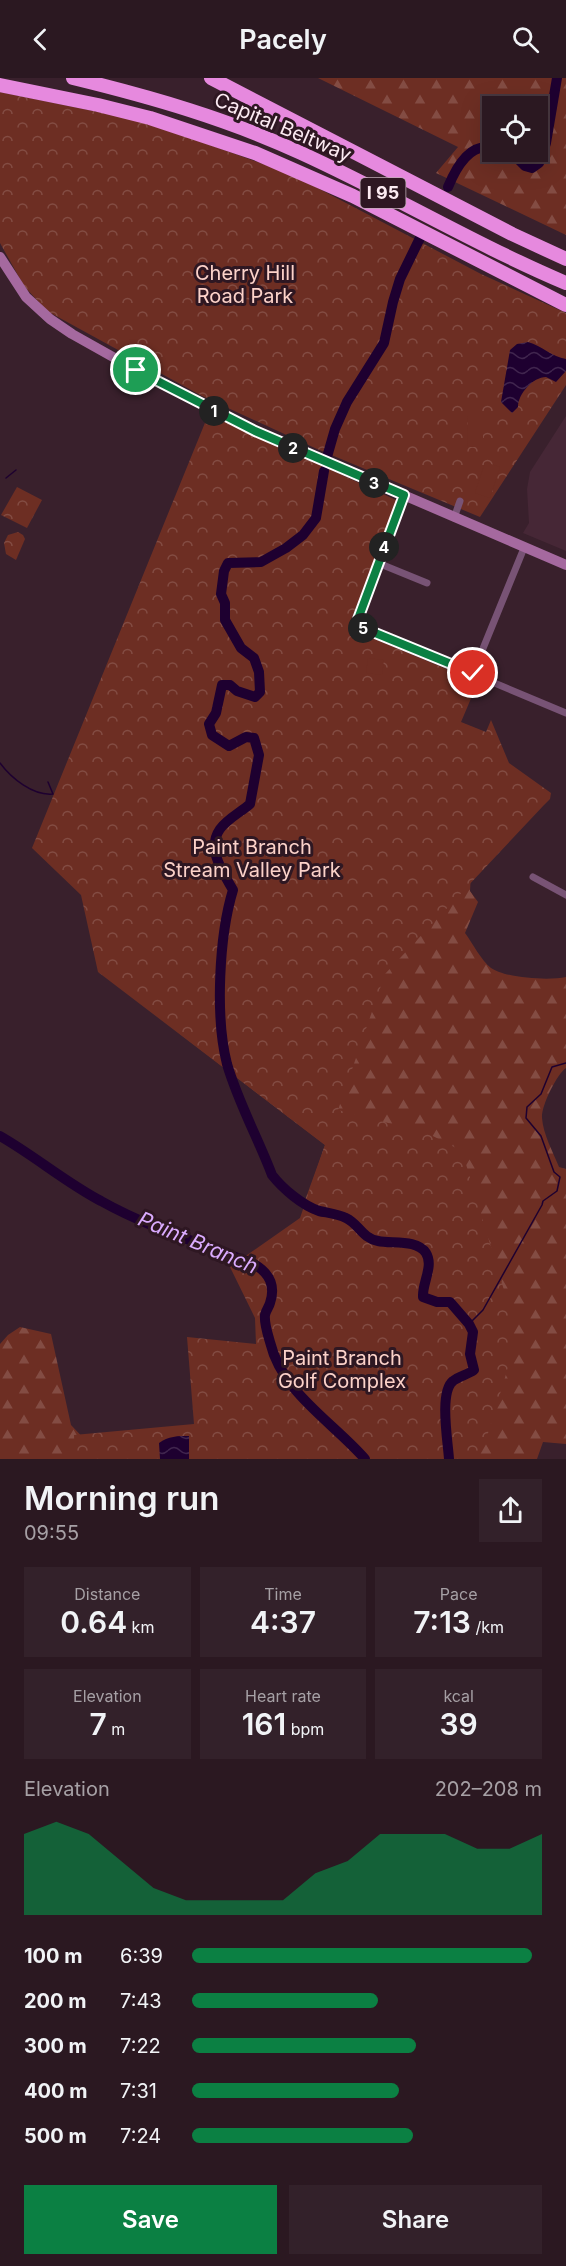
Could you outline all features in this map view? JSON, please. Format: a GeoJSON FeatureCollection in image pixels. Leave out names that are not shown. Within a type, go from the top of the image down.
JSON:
{"type":"FeatureCollection","features":[{"type":"Feature","properties":{"kind":"highway","name":"Capital Beltway"},"geometry":{"type":"LineString","coordinates":[[73,78],[212,116],[268,138],[566,284]]}},
{"type":"Feature","properties":{"kind":"highway","name":"Capital Beltway"},"geometry":{"type":"LineString","coordinates":[[211,78],[512,234],[566,259]]}},
{"type":"Feature","properties":{"kind":"highway"},"geometry":{"type":"LineString","coordinates":[[0,85],[150,118],[255,153],[353,196],[566,305]]}},
{"type":"Feature","properties":{"kind":"main road"},"geometry":{"type":"LineString","coordinates":[[0,257],[18,286],[34,305],[56,324],[192,400],[255,431],[566,565]]}},
{"type":"Feature","properties":{"kind":"street"},"geometry":{"type":"LineString","coordinates":[[404,495],[358,619],[361,626],[566,713]]}},
{"type":"Feature","properties":{"kind":"street"},"geometry":{"type":"LineString","coordinates":[[454,518],[460,501]]}},
{"type":"Feature","properties":{"kind":"street"},"geometry":{"type":"LineString","coordinates":[[473,673],[524,548]]}},
{"type":"Feature","properties":{"kind":"street"},"geometry":{"type":"LineString","coordinates":[[378,563],[427,584]]}},
{"type":"Feature","properties":{"kind":"street"},"geometry":{"type":"LineString","coordinates":[[533,877],[566,895]]}},
{"type":"Feature","properties":{"kind":"shaded area"},"geometry":{"type":"Polygon","coordinates":[[[566,416],[566,551],[523,533],[529,523],[527,489],[530,472],[566,416]]]}},
{"type":"Feature","properties":{"kind":"green space"},"geometry":{"type":"Polygon","coordinates":[[[318,78],[566,78],[566,235],[436,173],[458,147],[318,78]]]}},
{"type":"Feature","properties":{"kind":"green space","name":"Cherry Hill Road Park"},"geometry":{"type":"Polygon","coordinates":[[[0,92],[128,118],[291,174],[481,274],[566,313],[566,385],[480,517],[317,449],[202,396],[47,311],[24,286],[0,243],[0,92]]]}},
{"type":"Feature","properties":{"kind":"green space","name":"Paint Branch Stream Valley Park"},"geometry":{"type":"Polygon","coordinates":[[[209,413],[398,501],[348,628],[478,682],[461,722],[486,732],[491,720],[509,763],[551,793],[550,799],[385,974],[338,1110],[427,1133],[462,1151],[510,1310],[511,1358],[485,1443],[475,1459],[75,1459],[74,1435],[194,1424],[187,1337],[256,1344],[255,1318],[230,1267],[300,1218],[325,1145],[98,972],[81,895],[32,848],[209,413]]]}},
{"type":"Feature","properties":{"kind":"green space"},"geometry":{"type":"Polygon","coordinates":[[[468,415],[483,415],[483,447],[467,447],[468,415]]]}},
{"type":"Feature","properties":{"kind":"green space"},"geometry":{"type":"Polygon","coordinates":[[[485,462],[500,467],[490,498],[475,493],[485,462]]]}},
{"type":"Feature","properties":{"kind":"green space"},"geometry":{"type":"Polygon","coordinates":[[[17,487],[42,500],[27,528],[1,515],[17,487]]]}},
{"type":"Feature","properties":{"kind":"green space"},"geometry":{"type":"Polygon","coordinates":[[[18,532],[25,539],[16,560],[6,554],[4,543],[8,535],[18,532]]]}},
{"type":"Feature","properties":{"kind":"green space"},"geometry":{"type":"Polygon","coordinates":[[[347,624],[360,629],[346,650],[471,873],[470,891],[478,902],[465,933],[491,968],[527,978],[566,977],[566,1068],[550,1091],[542,1118],[546,1137],[559,1167],[566,1169],[566,1444],[543,1442],[537,1459],[446,1459],[343,1225],[303,1206],[325,1145],[180,1034],[347,624]]]}},
{"type":"Feature","properties":{"kind":"green space"},"geometry":{"type":"Polygon","coordinates":[[[368,658],[384,660],[382,675],[366,673],[368,658]]]}},
{"type":"Feature","properties":{"kind":"green space"},"geometry":{"type":"Polygon","coordinates":[[[20,1327],[51,1334],[71,1425],[90,1445],[90,1459],[0,1459],[0,1344],[20,1327]]]}},
{"type":"Feature","properties":{"kind":"water"},"geometry":{"type":"Polygon","coordinates":[[[528,342],[566,359],[566,371],[556,382],[546,377],[531,383],[523,392],[518,407],[512,413],[501,402],[510,350],[517,344],[528,342]]]}},
{"type":"Feature","properties":{"kind":"water"},"geometry":{"type":"Polygon","coordinates":[[[177,1436],[189,1436],[189,1459],[160,1459],[159,1443],[177,1436]]]}},
{"type":"Feature","properties":{"kind":"waterway"},"geometry":{"type":"LineString","coordinates":[[548,131],[557,78]]}},
{"type":"Feature","properties":{"kind":"waterway"},"geometry":{"type":"LineString","coordinates":[[448,187],[464,159],[476,149],[482,148]]}},
{"type":"Feature","properties":{"kind":"waterway"},"geometry":{"type":"LineString","coordinates":[[521,162],[532,168],[539,162]]}},
{"type":"Feature","properties":{"kind":"waterway"},"geometry":{"type":"LineString","coordinates":[[327,457],[335,429],[347,402],[384,343],[400,279],[420,238]]}},
{"type":"Feature","properties":{"kind":"waterway"},"geometry":{"type":"LineString","coordinates":[[6,478],[16,470]]}},
{"type":"Feature","properties":{"kind":"waterway"},"geometry":{"type":"LineString","coordinates":[[324,471],[316,518],[303,535],[261,562],[228,563],[224,571],[221,594],[225,603],[225,620],[241,648],[254,658],[259,672],[260,692],[255,697],[237,691],[230,685],[222,685],[216,713],[209,724],[212,735],[229,746],[246,737],[254,738],[259,755],[250,804],[223,825],[215,844],[215,852],[221,868],[233,890],[224,930],[220,977],[223,1045],[237,1092],[276,1180],[306,1205],[346,1218],[373,1239],[411,1244],[422,1249],[429,1263],[423,1297],[437,1302],[450,1302],[469,1324],[473,1332],[470,1354],[474,1370],[453,1381],[446,1395],[445,1418],[449,1459]]}},
{"type":"Feature","properties":{"kind":"waterway"},"geometry":{"type":"LineString","coordinates":[[0,763],[16,780],[30,789],[53,794],[48,782]]}},
{"type":"Feature","properties":{"kind":"waterway"},"geometry":{"type":"LineString","coordinates":[[469,1324],[483,1310],[543,1201],[557,1191],[560,1177],[554,1172],[541,1136],[526,1118],[527,1107],[541,1094],[552,1067],[566,1063]]}},
{"type":"Feature","properties":{"kind":"waterway","name":"Paint Branch"},"geometry":{"type":"LineString","coordinates":[[0,1136],[75,1186],[119,1211],[157,1228],[254,1264],[264,1271],[272,1285],[272,1297],[265,1313],[267,1332],[276,1360],[285,1377],[310,1406],[365,1459]]}},
{"type":"Feature","properties":{"kind":"route"},"geometry":{"type":"LineString","coordinates":[[136,370],[255,431],[404,495],[358,619],[359,624],[363,628],[473,673]]}},
{"type":"Feature","properties":{"kind":"park label","name":"Paint Branch Golf Complex"},"geometry":{"type":"Point","coordinates":[342,1370]}}]}
